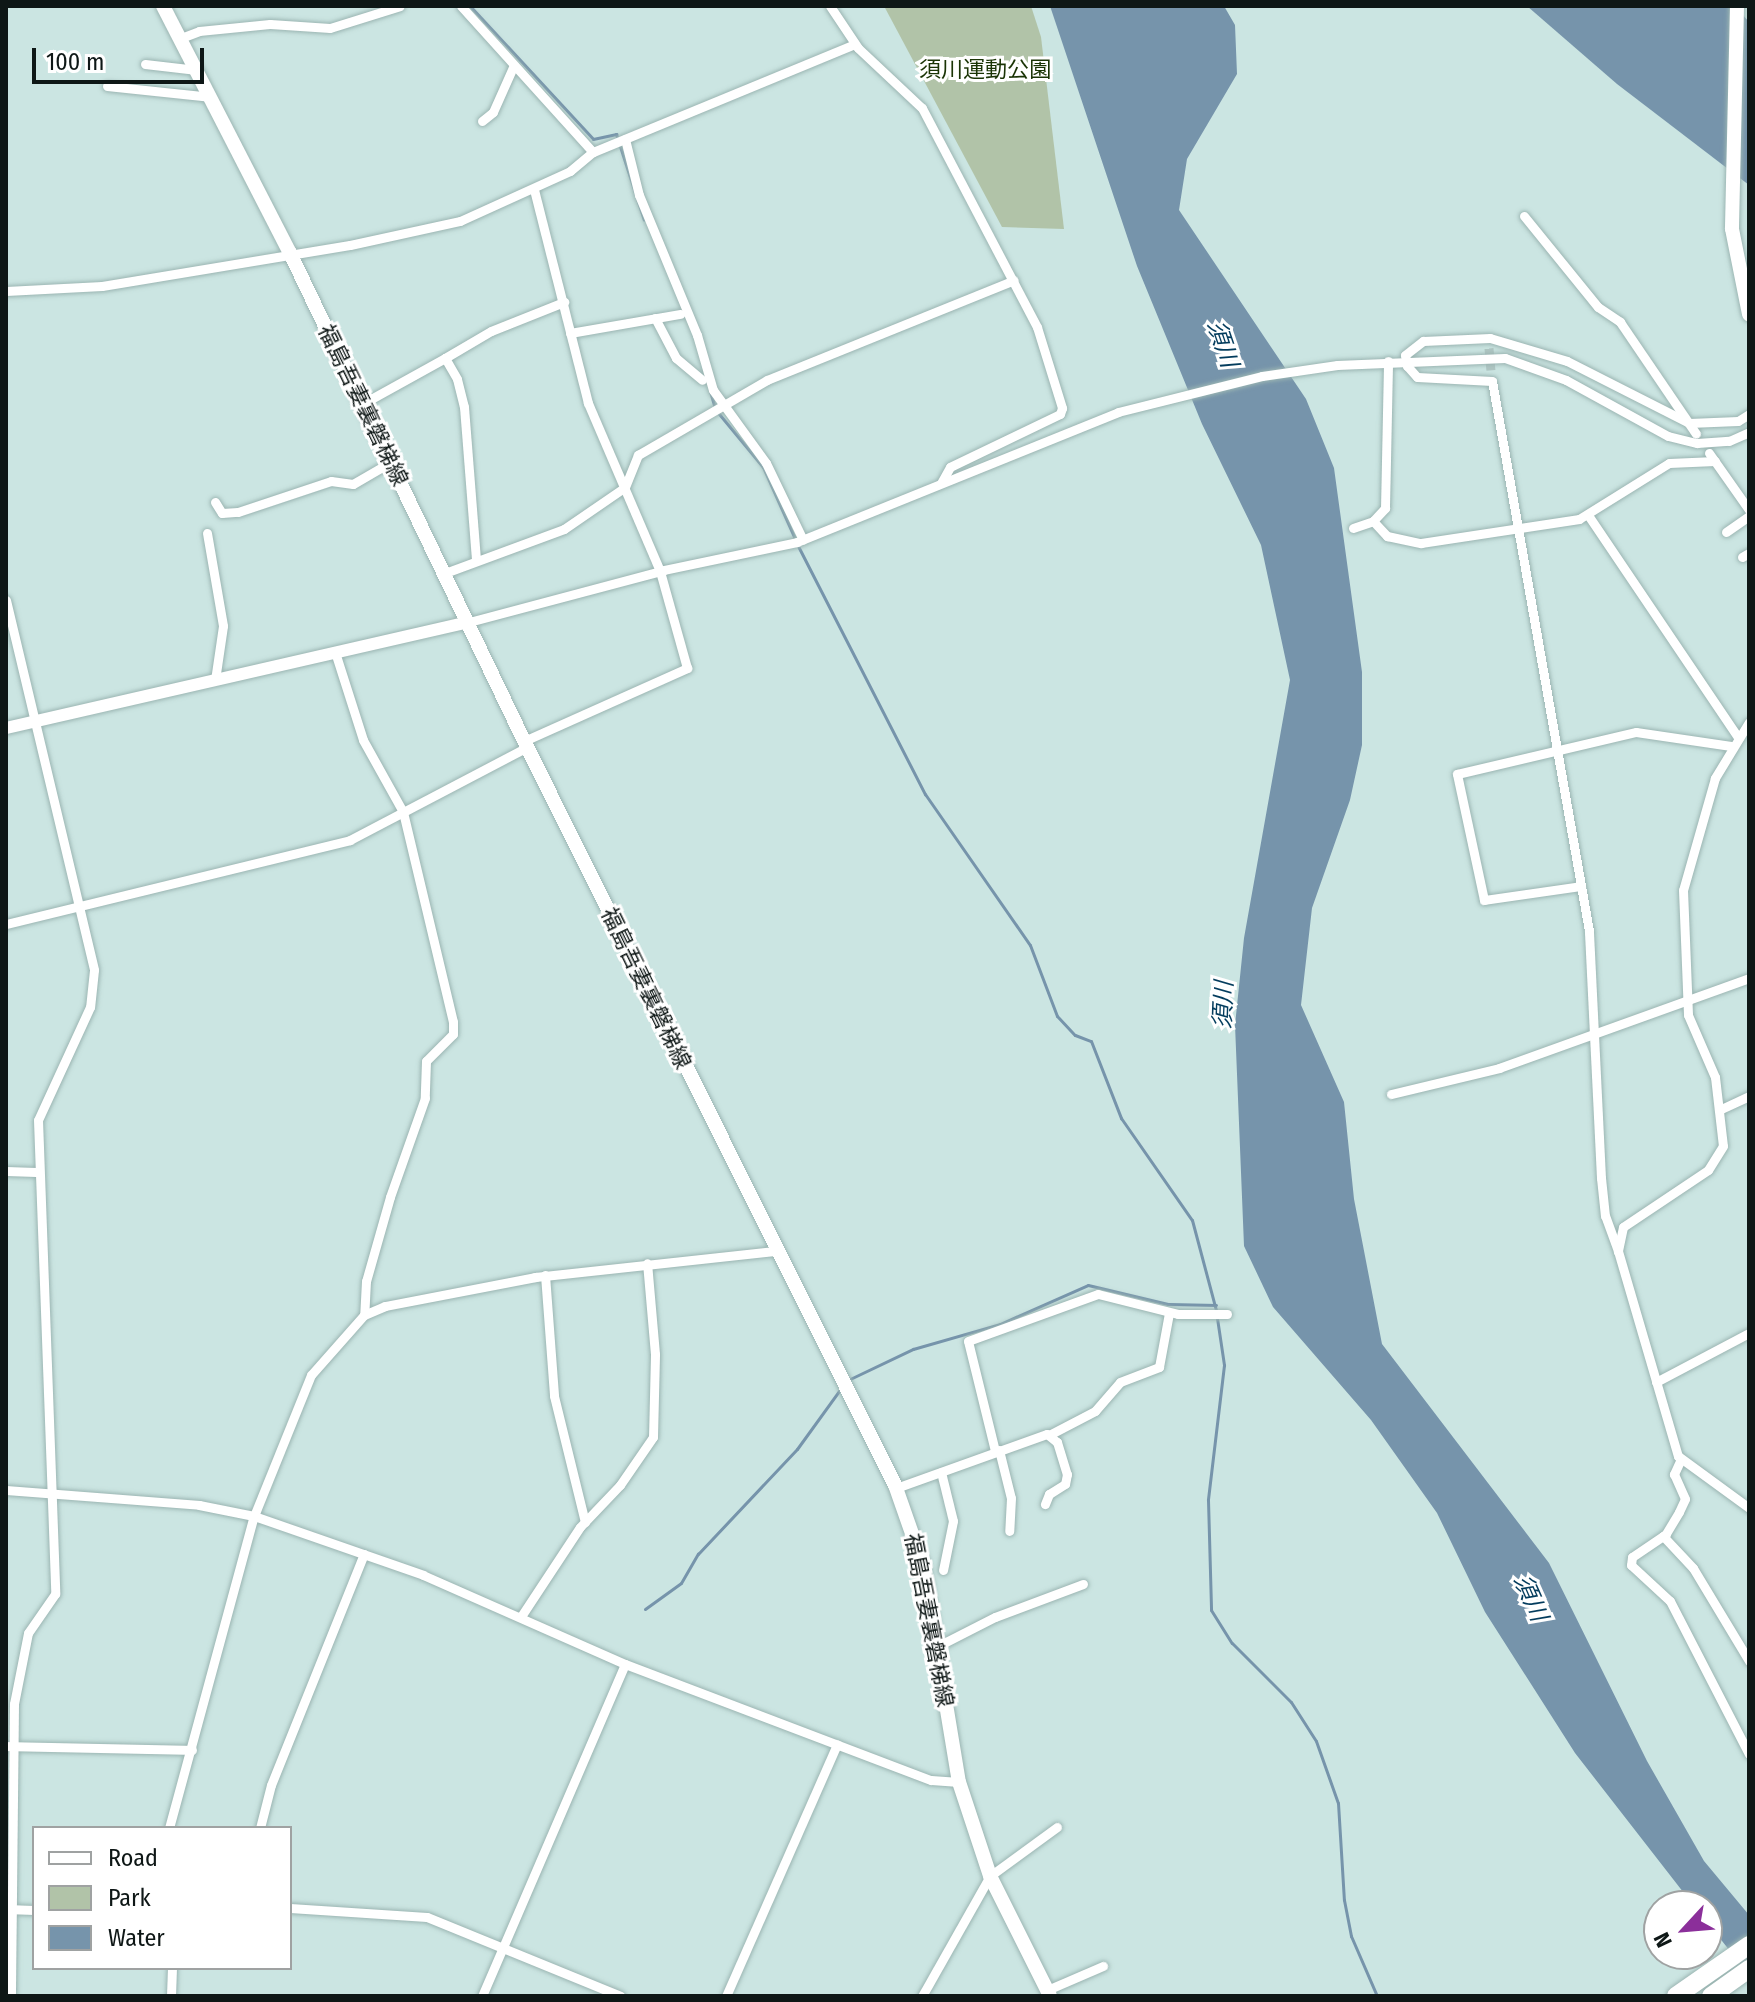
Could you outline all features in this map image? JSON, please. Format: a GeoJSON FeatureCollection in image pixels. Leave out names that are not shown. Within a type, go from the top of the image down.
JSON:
{"type":"FeatureCollection","features":[{"type":"Feature","properties":{"kind":"highway"},"geometry":{"type":"LineString","coordinates":[[1676,1996],[1749,1945]]}},
{"type":"Feature","properties":{"kind":"highway"},"geometry":{"type":"LineString","coordinates":[[1711,1996],[1749,1969]]}},
{"type":"Feature","properties":{"kind":"main road","name":"福島吾妻裏磐梯線"},"geometry":{"type":"LineString","coordinates":[[163,6],[290,253],[525,744],[775,1251],[896,1488],[923,1565],[959,1782],[990,1876],[1048,1993]]}},
{"type":"Feature","properties":{"kind":"main road"},"geometry":{"type":"LineString","coordinates":[[1737,6],[1732,229],[1749,314]]}},
{"type":"Feature","properties":{"kind":"street"},"geometry":{"type":"LineString","coordinates":[[181,38],[199,31],[270,24],[330,28],[400,6]]}},
{"type":"Feature","properties":{"kind":"street"},"geometry":{"type":"LineString","coordinates":[[461,6],[513,67],[563,113],[593,152]]}},
{"type":"Feature","properties":{"kind":"street"},"geometry":{"type":"LineString","coordinates":[[830,6],[855,44],[922,108],[1037,327],[1060,414],[950,467],[941,483]]}},
{"type":"Feature","properties":{"kind":"street"},"geometry":{"type":"LineString","coordinates":[[6,291],[102,286],[460,221],[534,189],[593,152],[855,44]]}},
{"type":"Feature","properties":{"kind":"street"},"geometry":{"type":"LineString","coordinates":[[145,64],[197,70]]}},
{"type":"Feature","properties":{"kind":"street"},"geometry":{"type":"LineString","coordinates":[[482,121],[493,112],[513,67]]}},
{"type":"Feature","properties":{"kind":"street"},"geometry":{"type":"LineString","coordinates":[[107,86],[211,97]]}},
{"type":"Feature","properties":{"kind":"street"},"geometry":{"type":"LineString","coordinates":[[625,139],[639,195],[720,405],[766,463],[803,540]]}},
{"type":"Feature","properties":{"kind":"street"},"geometry":{"type":"LineString","coordinates":[[6,924],[330,847],[403,812],[525,744],[687,668],[660,571],[588,403],[534,189]]}},
{"type":"Feature","properties":{"kind":"street"},"geometry":{"type":"LineString","coordinates":[[1524,216],[1598,307],[1620,322],[1696,434]]}},
{"type":"Feature","properties":{"kind":"street"},"geometry":{"type":"LineString","coordinates":[[445,573],[564,529],[625,487],[638,455],[767,380],[1014,280]]}},
{"type":"Feature","properties":{"kind":"street"},"geometry":{"type":"LineString","coordinates":[[362,404],[491,331],[564,302]]}},
{"type":"Feature","properties":{"kind":"street"},"geometry":{"type":"LineString","coordinates":[[570,333],[680,314]]}},
{"type":"Feature","properties":{"kind":"street"},"geometry":{"type":"LineString","coordinates":[[655,318],[676,358],[702,380]]}},
{"type":"Feature","properties":{"kind":"street"},"geometry":{"type":"LineString","coordinates":[[1405,360],[1410,347],[1423,341],[1488,343],[1540,349],[1689,423],[1738,421],[1749,414]]}},
{"type":"Feature","properties":{"kind":"street"},"geometry":{"type":"LineString","coordinates":[[445,358],[457,379],[464,407],[476,560]]}},
{"type":"Feature","properties":{"kind":"street"},"geometry":{"type":"LineString","coordinates":[[6,728],[469,622],[660,571],[803,540],[1118,412],[1262,376],[1388,361],[1505,358],[1566,380],[1668,436],[1697,443],[1729,441],[1749,432]]}},
{"type":"Feature","properties":{"kind":"street"},"geometry":{"type":"LineString","coordinates":[[1405,360],[1417,377],[1491,376],[1589,931],[1591,1035],[1605,1216],[1681,1459],[1749,1508]]}},
{"type":"Feature","properties":{"kind":"street"},"geometry":{"type":"LineString","coordinates":[[1353,528],[1373,521],[1386,499],[1388,361]]}},
{"type":"Feature","properties":{"kind":"street"},"geometry":{"type":"LineString","coordinates":[[1373,521],[1387,536],[1421,543],[1588,515],[1669,463],[1712,457],[1749,513],[1726,532]]}},
{"type":"Feature","properties":{"kind":"street"},"geometry":{"type":"LineString","coordinates":[[215,502],[222,513],[238,512],[331,481],[353,484],[391,462]]}},
{"type":"Feature","properties":{"kind":"street"},"geometry":{"type":"LineString","coordinates":[[1588,515],[1737,736]]}},
{"type":"Feature","properties":{"kind":"street"},"geometry":{"type":"LineString","coordinates":[[207,533],[223,626],[215,680]]}},
{"type":"Feature","properties":{"kind":"street"},"geometry":{"type":"LineString","coordinates":[[6,600],[82,906],[93,989],[83,1024],[43,1100],[36,1172],[55,1594],[24,1643],[9,1746],[11,1996]]}},
{"type":"Feature","properties":{"kind":"street"},"geometry":{"type":"LineString","coordinates":[[335,652],[363,740],[403,812],[453,1034],[426,1061],[425,1098],[390,1197],[366,1281],[364,1315]]}},
{"type":"Feature","properties":{"kind":"street"},"geometry":{"type":"LineString","coordinates":[[1618,1251],[1623,1227],[1720,1158],[1715,1077],[1686,998],[1683,890],[1688,860],[1731,746],[1749,722]]}},
{"type":"Feature","properties":{"kind":"street"},"geometry":{"type":"LineString","coordinates":[[1581,886],[1484,900],[1457,774],[1636,732],[1731,746]]}},
{"type":"Feature","properties":{"kind":"street"},"geometry":{"type":"LineString","coordinates":[[1391,1094],[1499,1068],[1686,998],[1749,978]]}},
{"type":"Feature","properties":{"kind":"street"},"geometry":{"type":"LineString","coordinates":[[1719,1110],[1749,1096]]}},
{"type":"Feature","properties":{"kind":"street"},"geometry":{"type":"LineString","coordinates":[[6,1171],[36,1172]]}},
{"type":"Feature","properties":{"kind":"street"},"geometry":{"type":"LineString","coordinates":[[170,1826],[254,1516],[311,1375],[364,1315],[385,1306],[545,1275],[775,1251]]}},
{"type":"Feature","properties":{"kind":"street"},"geometry":{"type":"LineString","coordinates":[[522,1615],[585,1522],[620,1485],[653,1437],[655,1354],[647,1263]]}},
{"type":"Feature","properties":{"kind":"street"},"geometry":{"type":"LineString","coordinates":[[545,1275],[554,1396],[585,1522]]}},
{"type":"Feature","properties":{"kind":"street"},"geometry":{"type":"LineString","coordinates":[[1009,1531],[1011,1498],[968,1341],[1006,1331],[1085,1296],[1111,1295],[1169,1313],[1227,1314]]}},
{"type":"Feature","properties":{"kind":"street"},"geometry":{"type":"LineString","coordinates":[[896,1488],[997,1450],[1049,1435],[1095,1411],[1120,1382],[1159,1367],[1169,1313]]}},
{"type":"Feature","properties":{"kind":"street"},"geometry":{"type":"LineString","coordinates":[[1656,1382],[1749,1333]]}},
{"type":"Feature","properties":{"kind":"street"},"geometry":{"type":"LineString","coordinates":[[1045,1504],[1049,1494],[1065,1484],[1067,1474],[1057,1442],[1049,1435]]}},
{"type":"Feature","properties":{"kind":"street"},"geometry":{"type":"LineString","coordinates":[[1681,1459],[1674,1474],[1685,1499],[1663,1536],[1632,1557],[1631,1565],[1670,1601],[1749,1754]]}},
{"type":"Feature","properties":{"kind":"street"},"geometry":{"type":"LineString","coordinates":[[941,1472],[953,1521],[943,1570]]}},
{"type":"Feature","properties":{"kind":"street"},"geometry":{"type":"LineString","coordinates":[[6,1490],[51,1496],[199,1505],[254,1516],[364,1554],[522,1615],[625,1664],[931,1780],[959,1782]]}},
{"type":"Feature","properties":{"kind":"street"},"geometry":{"type":"LineString","coordinates":[[1663,1536],[1693,1568],[1749,1661]]}},
{"type":"Feature","properties":{"kind":"street"},"geometry":{"type":"LineString","coordinates":[[261,1826],[271,1785],[364,1554]]}},
{"type":"Feature","properties":{"kind":"street"},"geometry":{"type":"LineString","coordinates":[[936,1647],[995,1617],[1083,1584]]}},
{"type":"Feature","properties":{"kind":"street"},"geometry":{"type":"LineString","coordinates":[[482,1996],[625,1664]]}},
{"type":"Feature","properties":{"kind":"street"},"geometry":{"type":"LineString","coordinates":[[726,1996],[837,1744]]}},
{"type":"Feature","properties":{"kind":"street"},"geometry":{"type":"LineString","coordinates":[[9,1746],[192,1750]]}},
{"type":"Feature","properties":{"kind":"street"},"geometry":{"type":"LineString","coordinates":[[922,1996],[990,1876],[1057,1827]]}},
{"type":"Feature","properties":{"kind":"street"},"geometry":{"type":"LineString","coordinates":[[292,1908],[412,1914],[621,1996]]}},
{"type":"Feature","properties":{"kind":"street"},"geometry":{"type":"LineString","coordinates":[[8,1909],[32,1910]]}},
{"type":"Feature","properties":{"kind":"street"},"geometry":{"type":"LineString","coordinates":[[1048,1993],[1103,1966]]}},
{"type":"Feature","properties":{"kind":"street"},"geometry":{"type":"LineString","coordinates":[[171,1996],[172,1970]]}},
{"type":"Feature","properties":{"kind":"green space","name":"須川運動公園"},"geometry":{"type":"Polygon","coordinates":[[[884,6],[1031,6],[1041,37],[1064,229],[1002,227],[884,6]]]}},
{"type":"Feature","properties":{"kind":"water","name":"須川"},"geometry":{"type":"Polygon","coordinates":[[[1050,6],[1224,6],[1235,25],[1237,74],[1187,159],[1179,210],[1306,399],[1334,468],[1362,672],[1362,745],[1350,800],[1312,908],[1301,1005],[1344,1102],[1354,1199],[1382,1344],[1549,1563],[1647,1761],[1704,1861],[1749,1915],[1749,1975],[1723,1942],[1723,1890],[1682,1890],[1575,1753],[1485,1612],[1437,1513],[1371,1420],[1273,1307],[1244,1246],[1235,1025],[1244,938],[1290,680],[1261,545],[1202,424],[1137,266],[1050,6]]]}},
{"type":"Feature","properties":{"kind":"water"},"geometry":{"type":"Polygon","coordinates":[[[1527,6],[1735,6],[1749,22],[1749,185],[1617,84],[1527,6]]]}},
{"type":"Feature","properties":{"kind":"waterway"},"geometry":{"type":"LineString","coordinates":[[470,6],[593,139],[616,134],[644,220]]}},
{"type":"Feature","properties":{"kind":"waterway"},"geometry":{"type":"LineString","coordinates":[[710,391],[715,409],[763,467],[795,539]]}},
{"type":"Feature","properties":{"kind":"waterway"},"geometry":{"type":"LineString","coordinates":[[798,546],[925,794],[1030,945],[1057,1016],[1075,1035],[1091,1041],[1121,1118],[1192,1220],[1216,1310]]}},
{"type":"Feature","properties":{"kind":"waterway"},"geometry":{"type":"LineString","coordinates":[[850,1379],[913,1349],[1000,1324],[1088,1285],[1168,1304],[1216,1305]]}},
{"type":"Feature","properties":{"kind":"waterway"},"geometry":{"type":"LineString","coordinates":[[1217,1318],[1224,1365],[1208,1500],[1211,1610],[1232,1643],[1291,1702],[1316,1741],[1338,1803],[1344,1900],[1351,1936],[1377,1996]]}},
{"type":"Feature","properties":{"kind":"waterway"},"geometry":{"type":"LineString","coordinates":[[645,1609],[681,1583],[698,1554],[797,1449],[839,1391]]}},
{"type":"Feature","properties":{"kind":"tunnel"},"geometry":{"type":"LineString","coordinates":[[1489,348],[1491,370]]}}]}
